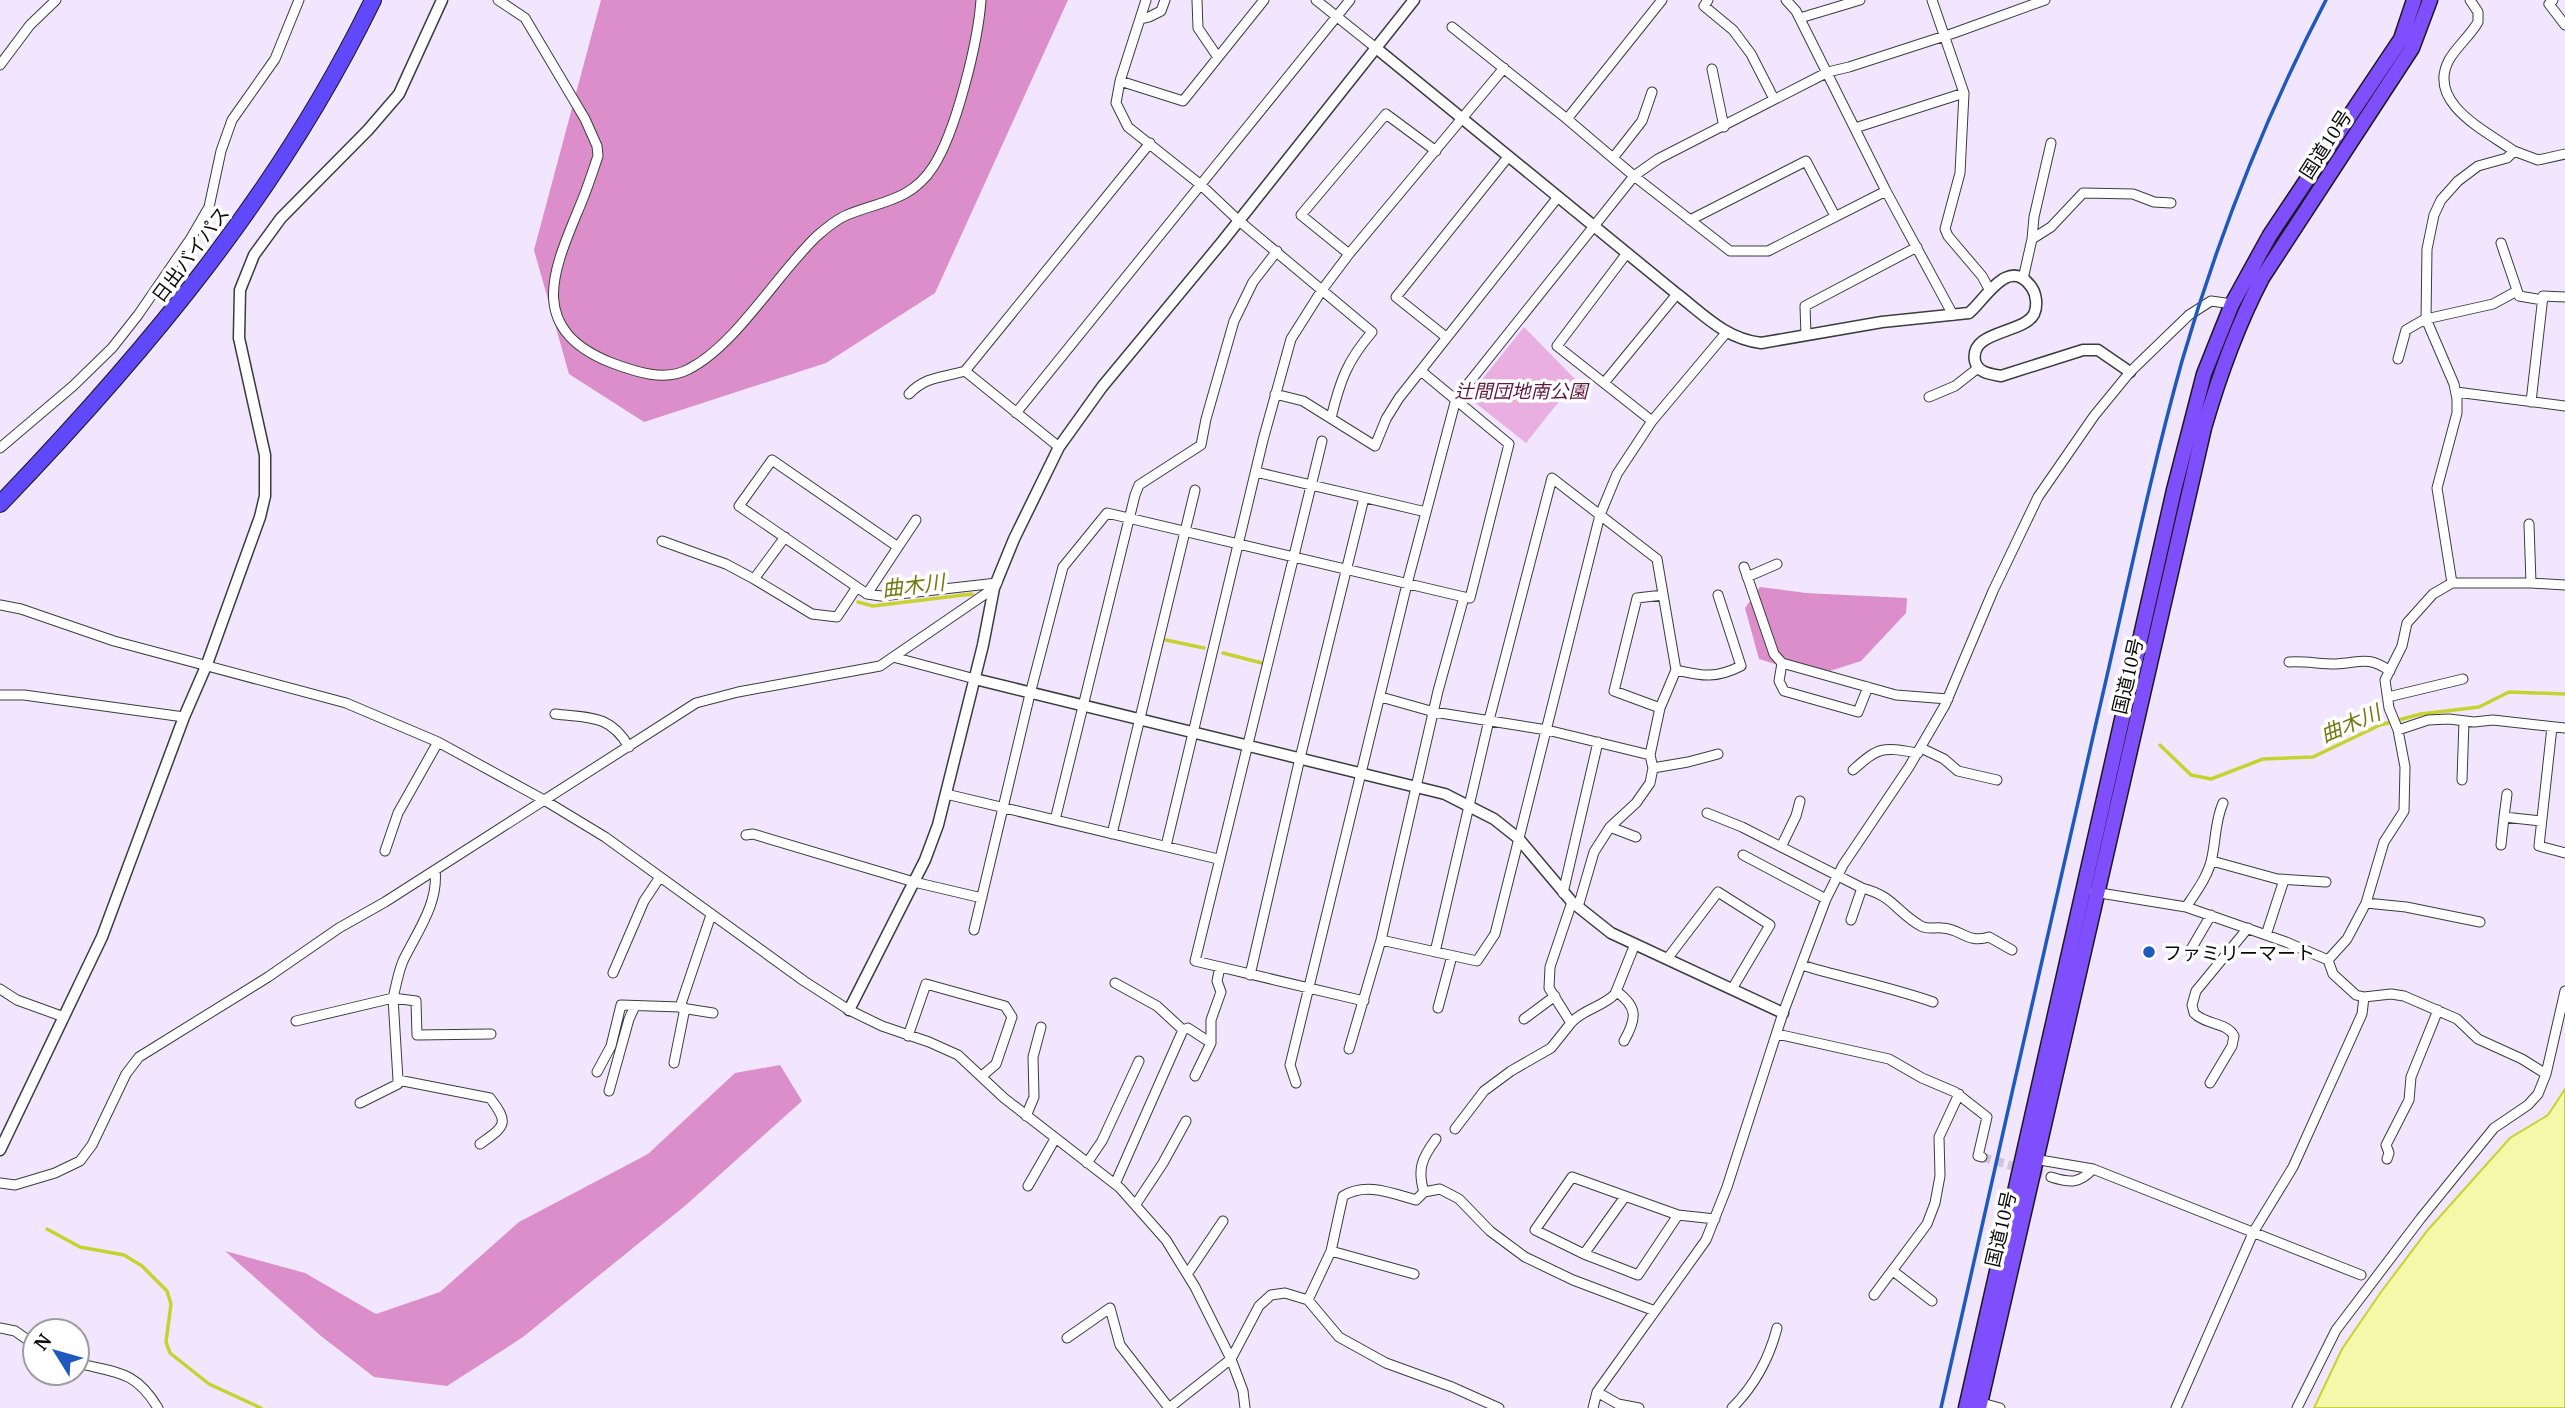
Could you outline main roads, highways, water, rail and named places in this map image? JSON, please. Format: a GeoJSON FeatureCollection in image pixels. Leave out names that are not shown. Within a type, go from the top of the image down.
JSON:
{"type":"FeatureCollection","features":[{"type":"Feature","properties":{"kind":"highway","name":"日出バイパス"},"geometry":{"type":"LineString","coordinates":[[0,504],[126,368],[218,254],[298,138],[373,0]]}},
{"type":"Feature","properties":{"kind":"highway","name":"国道10号"},"geometry":{"type":"LineString","coordinates":[[2029,1158],[2082,889],[2204,374],[2232,304],[2270,235],[2401,39],[2414,0]]}},
{"type":"Feature","properties":{"kind":"highway","name":"国道10号"},"geometry":{"type":"LineString","coordinates":[[1973,1405],[2029,1158],[2097,892],[2204,428],[2230,348],[2244,312],[2280,248],[2412,48],[2430,0]]}},
{"type":"Feature","properties":{"kind":"waterway","name":"曲木川"},"geometry":{"type":"LineString","coordinates":[[858,602],[873,606],[972,594]]}},
{"type":"Feature","properties":{"kind":"waterway","name":"曲木川"},"geometry":{"type":"LineString","coordinates":[[1166,640],[1204,648]]}},
{"type":"Feature","properties":{"kind":"waterway","name":"曲木川"},"geometry":{"type":"LineString","coordinates":[[1223,653],[1262,663]]}},
{"type":"Feature","properties":{"kind":"waterway","name":"曲木川"},"geometry":{"type":"LineString","coordinates":[[2160,745],[2191,775],[2211,779],[2263,759],[2313,757],[2380,725],[2421,714],[2479,707],[2509,692],[2565,694]]}},
{"type":"Feature","properties":{"kind":"waterway"},"geometry":{"type":"LineString","coordinates":[[47,1229],[80,1247],[124,1255],[142,1266],[167,1291],[171,1304],[166,1342],[170,1353],[209,1384],[261,1408]]}},
{"type":"Feature","properties":{"kind":"tunnel"},"geometry":{"type":"LineString","coordinates":[[1982,1157],[2051,1177]]}},
{"type":"Feature","properties":{"kind":"railway"},"geometry":{"type":"LineString","coordinates":[[1941,1408],[2138,540],[2182,361],[2211,268],[2245,177],[2283,87],[2326,0]]}},
{"type":"Feature","properties":{"kind":"place","name":"ファミリーマート"},"geometry":{"type":"Point","coordinates":[2149,952]}},
{"type":"Feature","properties":{"kind":"park label","name":"辻間団地南公園"},"geometry":{"type":"Point","coordinates":[1521,390]}}]}
